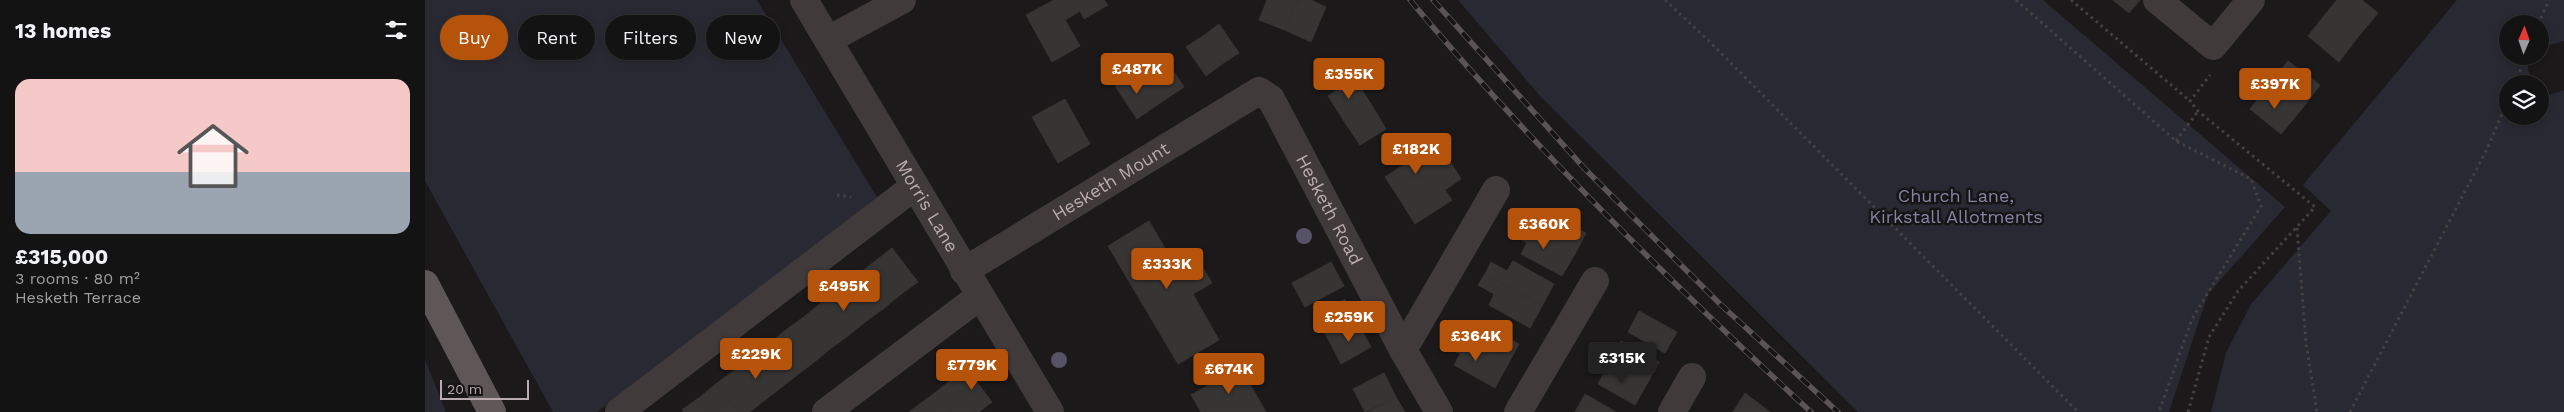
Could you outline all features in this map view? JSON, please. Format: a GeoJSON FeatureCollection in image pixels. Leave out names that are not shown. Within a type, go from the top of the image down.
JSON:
{"type":"FeatureCollection","features":[{"type":"Feature","properties":{"kind":"main road"},"geometry":{"type":"LineString","coordinates":[[425,284],[492,412]]}},
{"type":"Feature","properties":{"kind":"street","name":"Morris Lane"},"geometry":{"type":"LineString","coordinates":[[804,0],[980,296],[1041,409]]}},
{"type":"Feature","properties":{"kind":"street"},"geometry":{"type":"LineString","coordinates":[[2157,0],[2213,46],[2251,0]]}},
{"type":"Feature","properties":{"kind":"street"},"geometry":{"type":"LineString","coordinates":[[828,40],[890,3]]}},
{"type":"Feature","properties":{"kind":"street","name":"Hesketh Mount"},"geometry":{"type":"LineString","coordinates":[[964,271],[1259,91]]}},
{"type":"Feature","properties":{"kind":"street","name":"Hesketh Road"},"geometry":{"type":"LineString","coordinates":[[1259,91],[1271,99],[1403,350],[1439,412]]}},
{"type":"Feature","properties":{"kind":"street"},"geometry":{"type":"LineString","coordinates":[[619,412],[915,186]]}},
{"type":"Feature","properties":{"kind":"street"},"geometry":{"type":"LineString","coordinates":[[1403,350],[1496,190]]}},
{"type":"Feature","properties":{"kind":"street"},"geometry":{"type":"LineString","coordinates":[[1519,412],[1595,282]]}},
{"type":"Feature","properties":{"kind":"street"},"geometry":{"type":"LineString","coordinates":[[826,412],[980,296]]}},
{"type":"Feature","properties":{"kind":"street"},"geometry":{"type":"LineString","coordinates":[[1672,412],[1693,377]]}},
{"type":"Feature","properties":{"kind":"path"},"geometry":{"type":"LineString","coordinates":[[1665,0],[1710,42],[2078,412]]}},
{"type":"Feature","properties":{"kind":"path"},"geometry":{"type":"LineString","coordinates":[[2017,0],[2177,141],[2251,179],[2261,206],[2192,319],[2159,412]]}},
{"type":"Feature","properties":{"kind":"path"},"geometry":{"type":"LineString","coordinates":[[2071,0],[2191,101],[2198,111],[2315,207],[2238,291],[2209,336],[2188,412]]}},
{"type":"Feature","properties":{"kind":"path"},"geometry":{"type":"LineString","coordinates":[[2542,15],[2549,0]]}},
{"type":"Feature","properties":{"kind":"path"},"geometry":{"type":"LineString","coordinates":[[2191,101],[2224,55],[2213,46]]}},
{"type":"Feature","properties":{"kind":"path"},"geometry":{"type":"LineString","coordinates":[[2177,141],[2198,111]]}},
{"type":"Feature","properties":{"kind":"path"},"geometry":{"type":"LineString","coordinates":[[2350,412],[2487,149],[2499,121]]}},
{"type":"Feature","properties":{"kind":"path"},"geometry":{"type":"LineString","coordinates":[[2297,227],[2307,343],[2317,412]]}},
{"type":"Feature","properties":{"kind":"green space"},"geometry":{"type":"Polygon","coordinates":[[[425,0],[757,0],[766,15],[706,15],[706,60],[780,60],[780,38],[878,199],[597,412],[553,412],[425,181],[425,0]]]}},
{"type":"Feature","properties":{"kind":"green space","name":"Church Lane, Kirkstall Allotments"},"geometry":{"type":"Polygon","coordinates":[[[1458,0],[2043,0],[2285,207],[2208,294],[2169,412],[1858,412],[1541,97],[1458,0]]]}},
{"type":"Feature","properties":{"kind":"green space"},"geometry":{"type":"Polygon","coordinates":[[[2457,0],[2564,0],[2564,41],[2549,45],[2549,15],[2499,15],[2499,65],[2528,65],[2529,75],[2499,75],[2499,125],[2549,125],[2549,95],[2564,90],[2564,412],[2211,412],[2226,353],[2251,304],[2331,211],[2303,185],[2457,0]]]}},
{"type":"Feature","properties":{"kind":"green space"},"geometry":{"type":"Polygon","coordinates":[[[425,360],[446,412],[425,412],[425,360]]]}},
{"type":"Feature","properties":{"kind":"building"},"geometry":{"type":"Polygon","coordinates":[[[1054,0],[1104,0],[1108,5],[1084,19],[1080,11],[1065,20],[1080,46],[1052,62],[1026,15],[1054,0]]]}},
{"type":"Feature","properties":{"kind":"building"},"geometry":{"type":"Polygon","coordinates":[[[1267,0],[1298,0],[1285,30],[1259,20],[1267,0]]]}},
{"type":"Feature","properties":{"kind":"building"},"geometry":{"type":"Polygon","coordinates":[[[1298,0],[1311,0],[1326,7],[1311,42],[1285,30],[1298,0]]]}},
{"type":"Feature","properties":{"kind":"building"},"geometry":{"type":"Polygon","coordinates":[[[2113,0],[2140,0],[2129,13],[2113,0]]]}},
{"type":"Feature","properties":{"kind":"building"},"geometry":{"type":"Polygon","coordinates":[[[2337,0],[2362,0],[2378,13],[2358,37],[2327,12],[2337,0]]]}},
{"type":"Feature","properties":{"kind":"building"},"geometry":{"type":"Polygon","coordinates":[[[2327,12],[2358,37],[2339,62],[2308,36],[2327,12]]]}},
{"type":"Feature","properties":{"kind":"building"},"geometry":{"type":"Polygon","coordinates":[[[1219,24],[1239,53],[1222,64],[1203,36],[1219,24]]]}},
{"type":"Feature","properties":{"kind":"building"},"geometry":{"type":"Polygon","coordinates":[[[1203,36],[1222,64],[1206,76],[1186,47],[1203,36]]]}},
{"type":"Feature","properties":{"kind":"building"},"geometry":{"type":"Polygon","coordinates":[[[1162,54],[1184,87],[1160,103],[1138,70],[1162,54]]]}},
{"type":"Feature","properties":{"kind":"building"},"geometry":{"type":"Polygon","coordinates":[[[2288,61],[2320,85],[2301,110],[2269,85],[2288,61]]]}},
{"type":"Feature","properties":{"kind":"building"},"geometry":{"type":"Polygon","coordinates":[[[1138,70],[1160,103],[1137,119],[1115,86],[1138,70]]]}},
{"type":"Feature","properties":{"kind":"building"},"geometry":{"type":"Polygon","coordinates":[[[1355,79],[1371,104],[1344,121],[1328,96],[1355,79]]]}},
{"type":"Feature","properties":{"kind":"building"},"geometry":{"type":"Polygon","coordinates":[[[2269,85],[2301,110],[2281,134],[2250,109],[2269,85]]]}},
{"type":"Feature","properties":{"kind":"building"},"geometry":{"type":"Polygon","coordinates":[[[1065,99],[1090,144],[1058,163],[1032,117],[1065,99]]]}},
{"type":"Feature","properties":{"kind":"building"},"geometry":{"type":"Polygon","coordinates":[[[1371,104],[1386,129],[1360,145],[1344,121],[1371,104]]]}},
{"type":"Feature","properties":{"kind":"building"},"geometry":{"type":"Polygon","coordinates":[[[1421,153],[1429,165],[1445,154],[1453,166],[1400,200],[1385,177],[1421,153]]]}},
{"type":"Feature","properties":{"kind":"building"},"geometry":{"type":"Polygon","coordinates":[[[1453,166],[1461,179],[1445,190],[1452,200],[1415,224],[1400,200],[1453,166]]]}},
{"type":"Feature","properties":{"kind":"building"},"geometry":{"type":"Polygon","coordinates":[[[1545,210],[1586,233],[1575,254],[1517,223],[1524,211],[1540,220],[1545,210]]]}},
{"type":"Feature","properties":{"kind":"building"},"geometry":{"type":"Polygon","coordinates":[[[1149,221],[1172,260],[1192,249],[1212,283],[1193,294],[1219,340],[1178,364],[1108,246],[1149,221]]]}},
{"type":"Feature","properties":{"kind":"building"},"geometry":{"type":"Polygon","coordinates":[[[1517,223],[1575,254],[1562,276],[1521,254],[1527,243],[1511,234],[1517,223]]]}},
{"type":"Feature","properties":{"kind":"building"},"geometry":{"type":"Polygon","coordinates":[[[892,248],[918,282],[900,295],[874,262],[892,248]]]}},
{"type":"Feature","properties":{"kind":"building"},"geometry":{"type":"Polygon","coordinates":[[[1513,261],[1554,284],[1542,306],[1485,274],[1491,262],[1507,271],[1513,261]]]}},
{"type":"Feature","properties":{"kind":"building"},"geometry":{"type":"Polygon","coordinates":[[[874,262],[900,295],[883,309],[857,275],[874,262]]]}},
{"type":"Feature","properties":{"kind":"building"},"geometry":{"type":"Polygon","coordinates":[[[1331,262],[1344,286],[1305,307],[1292,283],[1331,262]]]}},
{"type":"Feature","properties":{"kind":"building"},"geometry":{"type":"Polygon","coordinates":[[[1485,274],[1542,306],[1530,328],[1489,305],[1494,294],[1478,285],[1485,274]]]}},
{"type":"Feature","properties":{"kind":"building"},"geometry":{"type":"Polygon","coordinates":[[[857,275],[883,309],[865,322],[839,289],[857,275]]]}},
{"type":"Feature","properties":{"kind":"building"},"geometry":{"type":"Polygon","coordinates":[[[839,289],[865,322],[848,336],[822,302],[839,289]]]}},
{"type":"Feature","properties":{"kind":"building"},"geometry":{"type":"Polygon","coordinates":[[[1345,299],[1358,323],[1328,339],[1315,315],[1345,299]]]}},
{"type":"Feature","properties":{"kind":"building"},"geometry":{"type":"Polygon","coordinates":[[[822,302],[848,336],[830,349],[805,316],[822,302]]]}},
{"type":"Feature","properties":{"kind":"building"},"geometry":{"type":"Polygon","coordinates":[[[1639,311],[1677,332],[1665,353],[1628,332],[1639,311]]]}},
{"type":"Feature","properties":{"kind":"building"},"geometry":{"type":"Polygon","coordinates":[[[805,316],[830,349],[813,363],[787,329],[805,316]]]}},
{"type":"Feature","properties":{"kind":"building"},"geometry":{"type":"Polygon","coordinates":[[[1478,321],[1519,344],[1507,366],[1450,334],[1456,322],[1473,331],[1478,321]]]}},
{"type":"Feature","properties":{"kind":"building"},"geometry":{"type":"Polygon","coordinates":[[[1358,323],[1371,347],[1341,364],[1328,339],[1358,323]]]}},
{"type":"Feature","properties":{"kind":"building"},"geometry":{"type":"Polygon","coordinates":[[[787,329],[813,363],[796,376],[770,343],[787,329]]]}},
{"type":"Feature","properties":{"kind":"building"},"geometry":{"type":"Polygon","coordinates":[[[1450,334],[1507,366],[1495,388],[1454,365],[1460,354],[1444,345],[1450,334]]]}},
{"type":"Feature","properties":{"kind":"building"},"geometry":{"type":"Polygon","coordinates":[[[1621,341],[1659,362],[1647,384],[1609,363],[1621,341]]]}},
{"type":"Feature","properties":{"kind":"building"},"geometry":{"type":"Polygon","coordinates":[[[770,343],[796,376],[778,390],[752,356],[770,343]]]}},
{"type":"Feature","properties":{"kind":"building"},"geometry":{"type":"Polygon","coordinates":[[[752,356],[778,390],[761,403],[735,370],[752,356]]]}},
{"type":"Feature","properties":{"kind":"building"},"geometry":{"type":"Polygon","coordinates":[[[1609,363],[1647,384],[1635,405],[1598,384],[1609,363]]]}},
{"type":"Feature","properties":{"kind":"building"},"geometry":{"type":"Polygon","coordinates":[[[1240,367],[1266,412],[1201,412],[1191,395],[1240,367]]]}},
{"type":"Feature","properties":{"kind":"building"},"geometry":{"type":"Polygon","coordinates":[[[967,369],[992,402],[979,412],[975,412],[951,380],[967,369]]]}},
{"type":"Feature","properties":{"kind":"building"},"geometry":{"type":"Polygon","coordinates":[[[735,370],[761,403],[750,412],[739,412],[717,383],[735,370]]]}},
{"type":"Feature","properties":{"kind":"building"},"geometry":{"type":"Polygon","coordinates":[[[1384,373],[1396,397],[1365,412],[1353,389],[1384,373]]]}},
{"type":"Feature","properties":{"kind":"building"},"geometry":{"type":"Polygon","coordinates":[[[951,380],[975,412],[951,412],[936,392],[951,380]]]}},
{"type":"Feature","properties":{"kind":"building"},"geometry":{"type":"Polygon","coordinates":[[[717,383],[739,412],[712,412],[700,397],[717,383]]]}},
{"type":"Feature","properties":{"kind":"building"},"geometry":{"type":"Polygon","coordinates":[[[936,392],[951,412],[928,412],[921,403],[936,392]]]}},
{"type":"Feature","properties":{"kind":"building"},"geometry":{"type":"Polygon","coordinates":[[[1745,393],[1770,412],[1733,412],[1745,393]]]}},
{"type":"Feature","properties":{"kind":"building"},"geometry":{"type":"Polygon","coordinates":[[[1585,394],[1616,412],[1575,412],[1585,394]]]}},
{"type":"Feature","properties":{"kind":"building"},"geometry":{"type":"Polygon","coordinates":[[[700,397],[712,412],[684,412],[682,410],[700,397]]]}},
{"type":"Feature","properties":{"kind":"building"},"geometry":{"type":"Polygon","coordinates":[[[1396,397],[1405,412],[1368,412],[1396,397]]]}},
{"type":"Feature","properties":{"kind":"building"},"geometry":{"type":"Polygon","coordinates":[[[921,403],[928,412],[909,412],[921,403]]]}},
{"type":"Feature","properties":{"kind":"railway"},"geometry":{"type":"LineString","coordinates":[[1410,0],[1457,55],[1554,161],[1706,313],[1811,412]]}},
{"type":"Feature","properties":{"kind":"railway"},"geometry":{"type":"LineString","coordinates":[[1433,0],[1585,169],[1720,304],[1838,412]]}}]}
